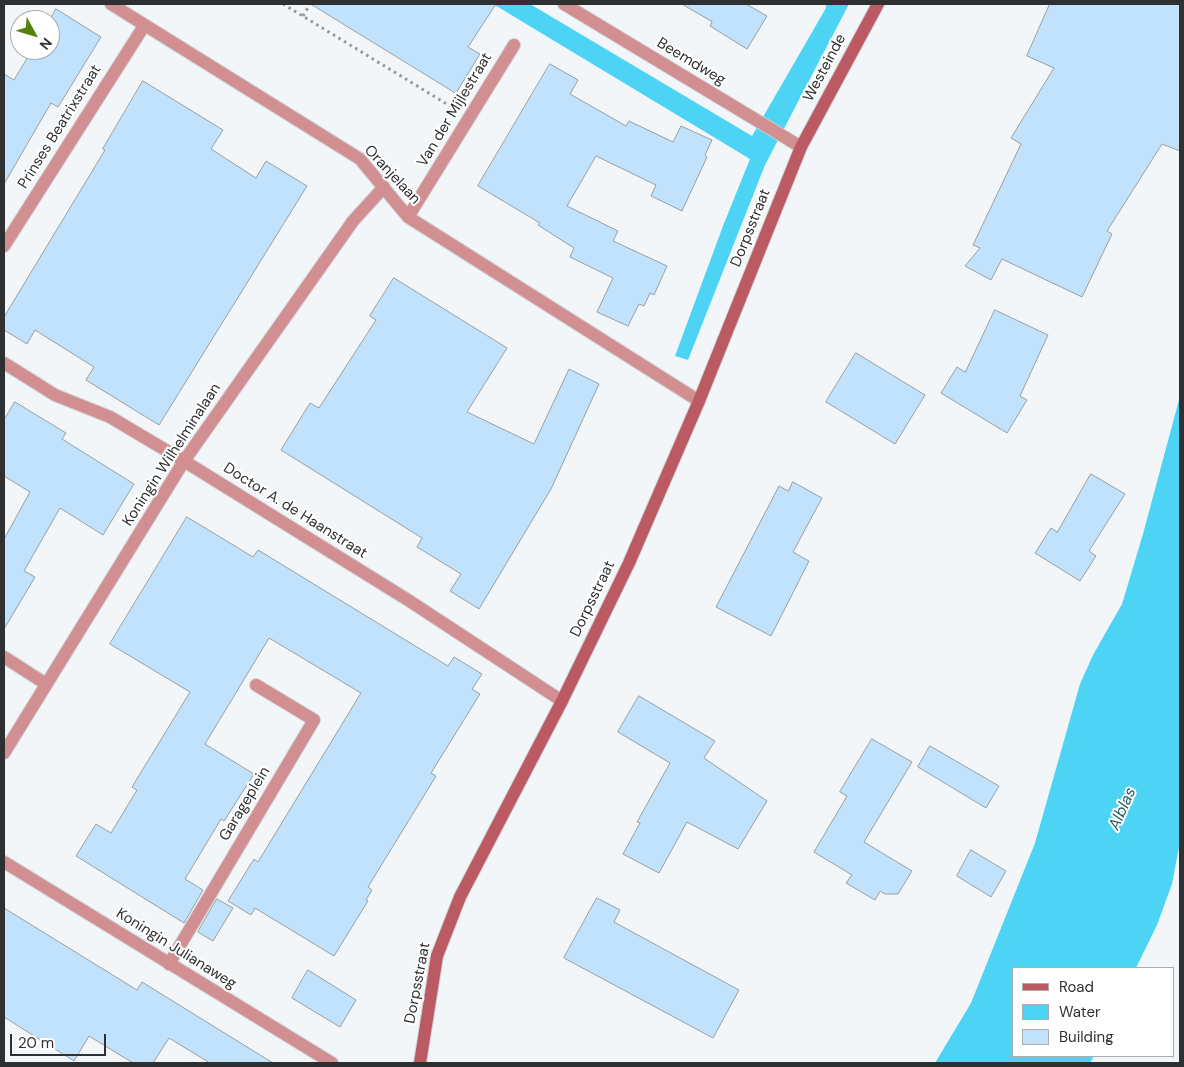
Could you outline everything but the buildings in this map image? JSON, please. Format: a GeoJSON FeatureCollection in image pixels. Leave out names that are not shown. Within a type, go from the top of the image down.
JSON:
{"type":"FeatureCollection","features":[{"type":"Feature","properties":{"kind":"street","name":"Oranjelaan"},"geometry":{"type":"LineString","coordinates":[[111,4],[360,160],[408,217],[699,400]]}},
{"type":"Feature","properties":{"kind":"street","name":"Beemdweg"},"geometry":{"type":"LineString","coordinates":[[564,4],[801,147]]}},
{"type":"Feature","properties":{"kind":"street","name":"Westeinde"},"geometry":{"type":"LineString","coordinates":[[801,147],[878,4]]}},
{"type":"Feature","properties":{"kind":"street","name":"Prinses Beatrixstraat"},"geometry":{"type":"LineString","coordinates":[[4,246],[144,26]]}},
{"type":"Feature","properties":{"kind":"street","name":"Van der Mijlestraat"},"geometry":{"type":"LineString","coordinates":[[408,217],[514,45]]}},
{"type":"Feature","properties":{"kind":"street","name":"Dorpsstraat"},"geometry":{"type":"LineString","coordinates":[[420,1063],[437,956],[460,897],[562,701],[629,562],[699,400],[801,147]]}},
{"type":"Feature","properties":{"kind":"street","name":"Koningin Wilhelminalaan"},"geometry":{"type":"LineString","coordinates":[[4,753],[184,461],[353,221],[384,187]]}},
{"type":"Feature","properties":{"kind":"street","name":"Doctor A. de Haanstraat"},"geometry":{"type":"LineString","coordinates":[[4,363],[54,395],[110,417],[184,461],[408,600],[562,701]]}},
{"type":"Feature","properties":{"kind":"street"},"geometry":{"type":"LineString","coordinates":[[4,657],[46,684]]}},
{"type":"Feature","properties":{"kind":"street","name":"Garageplein"},"geometry":{"type":"LineString","coordinates":[[169,964],[314,720],[256,685]]}},
{"type":"Feature","properties":{"kind":"street","name":"Koningin Julianaweg"},"geometry":{"type":"LineString","coordinates":[[4,862],[332,1063]]}},
{"type":"Feature","properties":{"kind":"path"},"geometry":{"type":"LineString","coordinates":[[283,4],[470,118]]}},
{"type":"Feature","properties":{"kind":"path"},"geometry":{"type":"LineString","coordinates":[[303,16],[310,4]]}},
{"type":"Feature","properties":{"kind":"water"},"geometry":{"type":"Polygon","coordinates":[[[493,4],[530,4],[752,136],[826,8],[826,4],[849,4],[765,165],[688,360],[675,356],[750,159],[493,4]]]}},
{"type":"Feature","properties":{"kind":"water","name":"Alblas"},"geometry":{"type":"Polygon","coordinates":[[[1180,396],[1180,842],[1172,884],[1157,925],[1136,967],[1012,967],[1012,1057],[1093,1057],[1090,1063],[935,1063],[971,1003],[1035,843],[1080,684],[1093,655],[1122,604],[1180,396]]]}}]}
